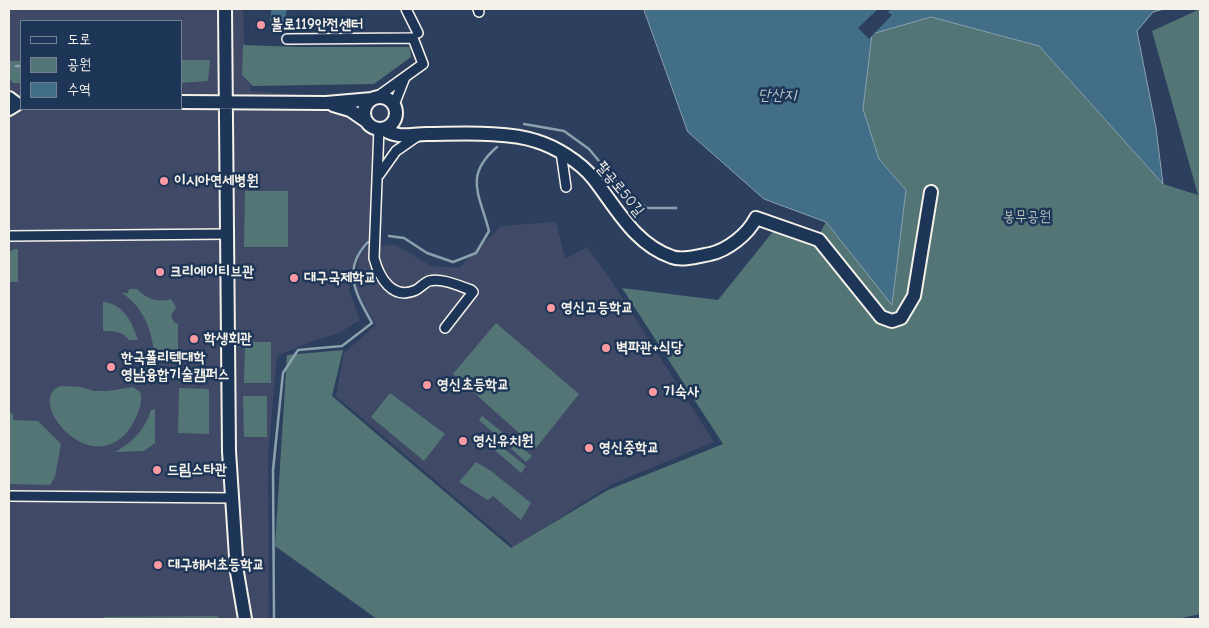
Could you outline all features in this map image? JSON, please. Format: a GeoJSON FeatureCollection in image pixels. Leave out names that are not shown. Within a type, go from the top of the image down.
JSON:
{"type":"FeatureCollection","features":[{"type":"Feature","properties":{"kind":"street"},"geometry":{"type":"LineString","coordinates":[[225,9],[229,451],[237,572],[245,619]]}},
{"type":"Feature","properties":{"kind":"street"},"geometry":{"type":"LineString","coordinates":[[406,9],[418,33]]}},
{"type":"Feature","properties":{"kind":"street"},"geometry":{"type":"LineString","coordinates":[[286,39],[413,38],[424,64],[365,106],[366,121]]}},
{"type":"Feature","properties":{"kind":"street"},"geometry":{"type":"LineString","coordinates":[[378,175],[396,151],[416,135],[404,129],[395,118],[394,105],[405,76]]}},
{"type":"Feature","properties":{"kind":"street"},"geometry":{"type":"LineString","coordinates":[[182,102],[326,103],[375,98],[388,99],[394,105]]}},
{"type":"Feature","properties":{"kind":"street"},"geometry":{"type":"LineString","coordinates":[[326,103],[350,110],[381,129]]}},
{"type":"Feature","properties":{"kind":"street"},"geometry":{"type":"LineString","coordinates":[[395,118],[381,129],[374,258],[377,272],[388,287],[401,294],[415,291],[428,282],[445,282],[471,290],[473,292],[468,301],[445,328]]}},
{"type":"Feature","properties":{"kind":"street","name":"팔공로50길"},"geometry":{"type":"LineString","coordinates":[[381,129],[397,136],[519,136],[537,141],[561,152],[592,177],[623,221],[647,244],[674,258],[715,253],[750,229],[756,218],[819,240],[865,300],[881,317],[892,321],[901,318],[914,296],[931,192]]}},
{"type":"Feature","properties":{"kind":"street"},"geometry":{"type":"LineString","coordinates":[[561,152],[566,187]]}},
{"type":"Feature","properties":{"kind":"street"},"geometry":{"type":"LineString","coordinates":[[9,236],[227,234]]}},
{"type":"Feature","properties":{"kind":"street"},"geometry":{"type":"LineString","coordinates":[[9,496],[232,498]]}},
{"type":"Feature","properties":{"kind":"shaded area"},"geometry":{"type":"Polygon","coordinates":[[[9,9],[243,9],[244,42],[247,52],[251,91],[344,98],[373,136],[371,234],[368,242],[358,251],[349,290],[360,320],[339,333],[312,341],[277,356],[268,456],[269,619],[9,619],[9,9]]]}},
{"type":"Feature","properties":{"kind":"shaded area"},"geometry":{"type":"Polygon","coordinates":[[[556,222],[565,259],[587,247],[614,285],[714,442],[612,484],[514,547],[336,396],[344,353],[376,325],[356,291],[359,255],[368,246],[396,245],[431,266],[459,268],[501,226],[556,222]]]}},
{"type":"Feature","properties":{"kind":"green space","name":"봉무공원"},"geometry":{"type":"Polygon","coordinates":[[[1200,9],[1200,614],[1177,619],[377,619],[275,546],[287,355],[343,350],[332,396],[511,548],[608,490],[723,444],[622,288],[718,300],[775,229],[815,242],[826,222],[892,304],[906,190],[879,159],[863,109],[871,34],[931,17],[1039,46],[1163,184],[1198,195],[1152,31],[1200,9]]]}},
{"type":"Feature","properties":{"kind":"green space"},"geometry":{"type":"Polygon","coordinates":[[[243,45],[410,47],[411,57],[374,84],[253,86],[242,75],[243,45]]]}},
{"type":"Feature","properties":{"kind":"green space"},"geometry":{"type":"Polygon","coordinates":[[[182,60],[210,60],[208,81],[182,83],[182,60]]]}},
{"type":"Feature","properties":{"kind":"green space"},"geometry":{"type":"Polygon","coordinates":[[[9,61],[20,61],[20,83],[13,83],[9,78],[9,61]]]}},
{"type":"Feature","properties":{"kind":"green space"},"geometry":{"type":"Polygon","coordinates":[[[245,191],[288,191],[288,247],[244,247],[245,191]]]}},
{"type":"Feature","properties":{"kind":"green space"},"geometry":{"type":"Polygon","coordinates":[[[14,249],[18,249],[18,282],[9,282],[9,253],[14,249]]]}},
{"type":"Feature","properties":{"kind":"green space"},"geometry":{"type":"Polygon","coordinates":[[[129,289],[137,289],[153,299],[162,301],[171,299],[176,307],[171,316],[174,322],[178,324],[178,361],[155,362],[147,323],[137,307],[122,293],[128,293],[129,289]]]}},
{"type":"Feature","properties":{"kind":"green space"},"geometry":{"type":"Polygon","coordinates":[[[103,302],[110,303],[122,310],[130,321],[138,340],[129,340],[118,332],[103,331],[103,302]]]}},
{"type":"Feature","properties":{"kind":"green space"},"geometry":{"type":"Polygon","coordinates":[[[496,323],[579,394],[536,448],[453,374],[496,323]]]}},
{"type":"Feature","properties":{"kind":"green space"},"geometry":{"type":"Polygon","coordinates":[[[245,342],[271,342],[271,383],[244,383],[245,342]]]}},
{"type":"Feature","properties":{"kind":"green space"},"geometry":{"type":"Polygon","coordinates":[[[61,386],[81,387],[94,391],[133,387],[140,392],[141,404],[132,425],[116,441],[99,446],[83,443],[68,433],[56,420],[50,406],[51,394],[61,386]]]}},
{"type":"Feature","properties":{"kind":"green space"},"geometry":{"type":"Polygon","coordinates":[[[179,388],[209,389],[209,434],[178,433],[179,388]]]}},
{"type":"Feature","properties":{"kind":"green space"},"geometry":{"type":"Polygon","coordinates":[[[390,393],[445,434],[424,461],[371,417],[390,393]]]}},
{"type":"Feature","properties":{"kind":"green space"},"geometry":{"type":"Polygon","coordinates":[[[243,396],[267,396],[267,437],[244,437],[243,396]]]}},
{"type":"Feature","properties":{"kind":"green space"},"geometry":{"type":"Polygon","coordinates":[[[155,409],[155,443],[144,451],[115,452],[138,435],[151,410],[155,409]]]}},
{"type":"Feature","properties":{"kind":"green space"},"geometry":{"type":"Polygon","coordinates":[[[9,413],[13,414],[13,420],[38,421],[61,444],[55,477],[50,485],[9,484],[9,413]]]}},
{"type":"Feature","properties":{"kind":"green space"},"geometry":{"type":"Polygon","coordinates":[[[482,416],[532,456],[526,462],[479,420],[482,416]]]}},
{"type":"Feature","properties":{"kind":"green space"},"geometry":{"type":"Polygon","coordinates":[[[494,441],[526,466],[521,473],[490,446],[494,441]]]}},
{"type":"Feature","properties":{"kind":"green space"},"geometry":{"type":"Polygon","coordinates":[[[476,462],[491,471],[531,503],[521,520],[493,496],[488,500],[459,482],[476,462]]]}},
{"type":"Feature","properties":{"kind":"green space"},"geometry":{"type":"Polygon","coordinates":[[[218,616],[218,619],[104,619],[104,617],[218,616]]]}},
{"type":"Feature","properties":{"kind":"water","name":"단산지"},"geometry":{"type":"Polygon","coordinates":[[[644,9],[1164,9],[1153,12],[1137,31],[1156,128],[1163,184],[1039,46],[931,17],[872,34],[863,109],[879,159],[906,190],[892,305],[826,222],[764,199],[688,132],[644,9]]]}},
{"type":"Feature","properties":{"kind":"pier"},"geometry":{"type":"Polygon","coordinates":[[[878,9],[891,9],[888,12],[892,15],[869,39],[858,28],[878,9]]]}},
{"type":"Feature","properties":{"kind":"waterway"},"geometry":{"type":"LineString","coordinates":[[277,27],[279,9]]}},
{"type":"Feature","properties":{"kind":"waterway"},"geometry":{"type":"LineString","coordinates":[[524,124],[564,131],[589,149],[625,192],[647,208],[676,208]]}},
{"type":"Feature","properties":{"kind":"waterway"},"geometry":{"type":"LineString","coordinates":[[389,236],[404,238],[427,253],[453,262],[476,253],[489,231],[479,196],[477,177],[480,167],[497,147]]}},
{"type":"Feature","properties":{"kind":"waterway"},"geometry":{"type":"LineString","coordinates":[[274,619],[273,470],[283,373],[298,350],[342,346],[372,323],[357,292],[353,272],[355,262],[368,242]]}},
{"type":"Feature","properties":{"kind":"place","name":"불로119안전센터"},"geometry":{"type":"Point","coordinates":[261,25]}},
{"type":"Feature","properties":{"kind":"place","name":"이시아연세병원"},"geometry":{"type":"Point","coordinates":[164,181]}},
{"type":"Feature","properties":{"kind":"place","name":"크리에이티브관"},"geometry":{"type":"Point","coordinates":[160,272]}},
{"type":"Feature","properties":{"kind":"place","name":"대구국제학교"},"geometry":{"type":"Point","coordinates":[294,278]}},
{"type":"Feature","properties":{"kind":"place","name":"영신고등학교"},"geometry":{"type":"Point","coordinates":[551,308]}},
{"type":"Feature","properties":{"kind":"place","name":"학생회관"},"geometry":{"type":"Point","coordinates":[194,339]}},
{"type":"Feature","properties":{"kind":"place","name":"벽파관+식당"},"geometry":{"type":"Point","coordinates":[606,348]}},
{"type":"Feature","properties":{"kind":"place","name":"한국폴리텍대학 영남융합기술캠퍼스"},"geometry":{"type":"Point","coordinates":[111,367]}},
{"type":"Feature","properties":{"kind":"place","name":"영신초등학교"},"geometry":{"type":"Point","coordinates":[427,385]}},
{"type":"Feature","properties":{"kind":"place","name":"기숙사"},"geometry":{"type":"Point","coordinates":[653,392]}},
{"type":"Feature","properties":{"kind":"place","name":"영신유치원"},"geometry":{"type":"Point","coordinates":[463,441]}},
{"type":"Feature","properties":{"kind":"place","name":"영신중학교"},"geometry":{"type":"Point","coordinates":[589,448]}},
{"type":"Feature","properties":{"kind":"place","name":"드림스타관"},"geometry":{"type":"Point","coordinates":[157,470]}},
{"type":"Feature","properties":{"kind":"place","name":"대구해서초등학교"},"geometry":{"type":"Point","coordinates":[158,565]}}]}
